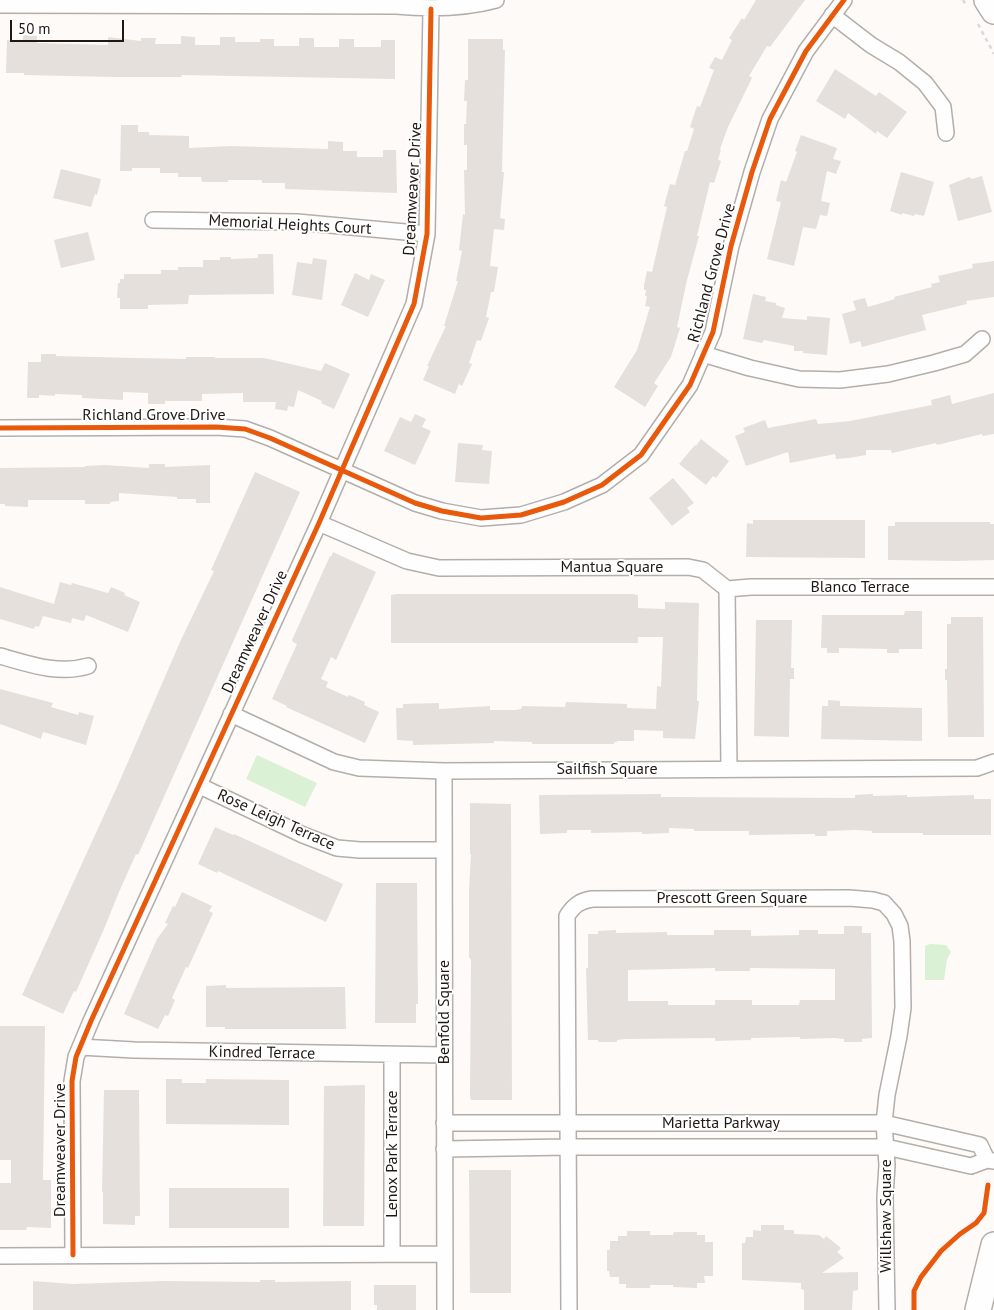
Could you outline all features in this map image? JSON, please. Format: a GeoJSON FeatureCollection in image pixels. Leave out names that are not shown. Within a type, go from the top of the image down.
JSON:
{"type":"FeatureCollection","features":[{"type":"Feature","properties":{"kind":"main road"},"geometry":{"type":"LineString","coordinates":[[978,4],[986,17]]}},
{"type":"Feature","properties":{"kind":"main road"},"geometry":{"type":"LineString","coordinates":[[978,1310],[994,1245]]}},
{"type":"Feature","properties":{"kind":"street"},"geometry":{"type":"LineString","coordinates":[[0,5],[386,6],[431,9],[480,5],[496,0]]}},
{"type":"Feature","properties":{"kind":"street","name":"Richland Grove Drive"},"geometry":{"type":"LineString","coordinates":[[0,428],[216,426],[245,429],[270,438],[415,503],[442,511],[481,518],[521,515],[564,502],[602,485],[641,455],[690,385],[713,332],[731,246],[752,172],[770,119],[806,51],[844,0]]}},
{"type":"Feature","properties":{"kind":"street","name":"Dreamweaver Drive"},"geometry":{"type":"LineString","coordinates":[[73,1255],[72,1081],[76,1057],[319,523],[414,304],[427,234],[431,9]]}},
{"type":"Feature","properties":{"kind":"street"},"geometry":{"type":"LineString","coordinates":[[832,15],[871,46],[899,62],[925,83],[943,107],[946,133]]}},
{"type":"Feature","properties":{"kind":"street","name":"Memorial Heights Court"},"geometry":{"type":"LineString","coordinates":[[153,220],[297,222],[427,234]]}},
{"type":"Feature","properties":{"kind":"street"},"geometry":{"type":"LineString","coordinates":[[703,354],[750,368],[799,379],[840,380],[888,374],[934,363],[965,354],[982,339]]}},
{"type":"Feature","properties":{"kind":"street","name":"Mantua Square"},"geometry":{"type":"LineString","coordinates":[[319,523],[407,561],[439,568],[688,567],[704,570],[727,590]]}},
{"type":"Feature","properties":{"kind":"street","name":"Blanco Terrace"},"geometry":{"type":"LineString","coordinates":[[727,590],[751,587],[994,587]]}},
{"type":"Feature","properties":{"kind":"street"},"geometry":{"type":"LineString","coordinates":[[727,590],[729,769]]}},
{"type":"Feature","properties":{"kind":"street"},"geometry":{"type":"LineString","coordinates":[[0,656],[60,670],[74,670],[88,666]]}},
{"type":"Feature","properties":{"kind":"street","name":"Sailfish Square"},"geometry":{"type":"LineString","coordinates":[[232,714],[334,762],[368,768],[444,771],[977,768],[994,762]]}},
{"type":"Feature","properties":{"kind":"street","name":"Benfold Square"},"geometry":{"type":"LineString","coordinates":[[444,771],[445,1310]]}},
{"type":"Feature","properties":{"kind":"street","name":"Rose Leigh Terrace"},"geometry":{"type":"LineString","coordinates":[[200,786],[302,835],[337,848],[360,850],[443,850]]}},
{"type":"Feature","properties":{"kind":"street","name":"Prescott Green Square"},"geometry":{"type":"LineString","coordinates":[[568,1123],[567,916],[572,908],[578,903],[592,899],[829,898],[873,900],[884,903],[894,914],[900,926],[903,1008],[900,1036],[887,1095],[884,1123]]}},
{"type":"Feature","properties":{"kind":"street","name":"Kindred Terrace"},"geometry":{"type":"LineString","coordinates":[[80,1047],[134,1050],[444,1055]]}},
{"type":"Feature","properties":{"kind":"street","name":"Lenox Park Terrace"},"geometry":{"type":"LineString","coordinates":[[392,1055],[392,1253]]}},
{"type":"Feature","properties":{"kind":"street","name":"Marietta Parkway"},"geometry":{"type":"LineString","coordinates":[[444,1122],[884,1123],[980,1145],[991,1161],[971,1166],[886,1147],[444,1149]]}},
{"type":"Feature","properties":{"kind":"street"},"geometry":{"type":"LineString","coordinates":[[568,1123],[569,1310]]}},
{"type":"Feature","properties":{"kind":"street","name":"Willshaw Square"},"geometry":{"type":"LineString","coordinates":[[884,1123],[886,1147],[887,1310]]}},
{"type":"Feature","properties":{"kind":"street"},"geometry":{"type":"LineString","coordinates":[[0,1256],[444,1254]]}},
{"type":"Feature","properties":{"kind":"path"},"geometry":{"type":"LineString","coordinates":[[963,0],[978,4]]}},
{"type":"Feature","properties":{"kind":"path"},"geometry":{"type":"LineString","coordinates":[[986,17],[994,54]]}},
{"type":"Feature","properties":{"kind":"path"},"geometry":{"type":"LineString","coordinates":[[914,1310],[914,1291],[921,1277],[941,1251],[976,1223],[984,1213],[988,1185]]}},
{"type":"Feature","properties":{"kind":"green space"},"geometry":{"type":"Polygon","coordinates":[[[257,755],[317,783],[305,807],[246,779],[257,755]]]}},
{"type":"Feature","properties":{"kind":"green space"},"geometry":{"type":"Polygon","coordinates":[[[930,944],[946,945],[951,952],[947,959],[944,980],[925,980],[925,946],[930,944]]]}},
{"type":"Feature","properties":{"kind":"building"},"geometry":{"type":"Polygon","coordinates":[[[756,0],[805,0],[770,47],[767,46],[749,76],[752,78],[728,127],[720,149],[718,160],[721,161],[714,183],[710,182],[697,236],[699,236],[677,327],[680,328],[671,357],[654,383],[658,386],[645,407],[614,387],[637,350],[650,307],[645,306],[647,296],[645,296],[646,290],[644,290],[644,285],[647,271],[652,272],[667,207],[664,206],[670,184],[675,185],[694,129],[690,127],[697,106],[700,107],[714,70],[709,68],[715,57],[722,60],[732,40],[729,38],[742,18],[744,20],[756,0]]]}},
{"type":"Feature","properties":{"kind":"building"},"geometry":{"type":"Polygon","coordinates":[[[23,35],[37,36],[37,43],[108,45],[108,37],[141,41],[141,38],[156,38],[155,44],[181,44],[181,36],[195,37],[195,45],[220,45],[220,37],[235,37],[235,42],[260,42],[260,39],[274,39],[274,46],[299,46],[299,38],[314,38],[314,47],[339,47],[339,39],[354,39],[354,47],[381,47],[381,40],[395,40],[395,79],[181,75],[182,77],[115,77],[6,73],[7,40],[23,40],[23,35]]]}},
{"type":"Feature","properties":{"kind":"building"},"geometry":{"type":"Polygon","coordinates":[[[468,39],[503,39],[503,50],[505,50],[502,172],[504,172],[500,218],[505,219],[504,230],[494,229],[490,266],[498,267],[494,292],[491,292],[486,317],[489,318],[481,341],[477,340],[469,363],[472,364],[462,386],[459,384],[455,394],[423,380],[429,366],[427,366],[446,326],[444,326],[458,281],[456,281],[462,251],[459,250],[463,214],[465,215],[464,170],[467,170],[467,145],[464,145],[464,124],[466,124],[467,101],[464,101],[465,80],[468,80],[468,39]]]}},
{"type":"Feature","properties":{"kind":"building"},"geometry":{"type":"Polygon","coordinates":[[[835,69],[876,96],[879,92],[907,112],[887,138],[877,131],[876,134],[848,113],[845,119],[816,101],[835,69]]]}},
{"type":"Feature","properties":{"kind":"building"},"geometry":{"type":"Polygon","coordinates":[[[121,125],[138,125],[138,132],[149,132],[149,135],[189,136],[189,148],[231,146],[328,149],[328,141],[343,142],[343,151],[357,151],[357,157],[383,157],[383,150],[396,150],[397,193],[285,189],[285,183],[262,183],[262,180],[202,182],[201,177],[178,177],[178,173],[160,173],[160,168],[132,168],[132,171],[120,171],[121,125]]]}},
{"type":"Feature","properties":{"kind":"building"},"geometry":{"type":"Polygon","coordinates":[[[801,135],[837,148],[833,159],[841,161],[836,174],[827,171],[821,201],[830,203],[827,216],[820,215],[816,229],[803,227],[794,266],[767,259],[781,202],[776,201],[781,180],[786,182],[801,135]]]}},
{"type":"Feature","properties":{"kind":"building"},"geometry":{"type":"Polygon","coordinates":[[[61,169],[101,179],[97,195],[95,194],[91,207],[53,198],[61,169]]]}},
{"type":"Feature","properties":{"kind":"building"},"geometry":{"type":"Polygon","coordinates":[[[901,172],[934,182],[924,216],[902,213],[902,215],[890,211],[901,172]]]}},
{"type":"Feature","properties":{"kind":"building"},"geometry":{"type":"Polygon","coordinates":[[[982,176],[992,212],[958,221],[949,185],[969,177],[972,179],[982,176]]]}},
{"type":"Feature","properties":{"kind":"building"},"geometry":{"type":"Polygon","coordinates":[[[88,232],[95,260],[61,268],[54,240],[88,232]]]}},
{"type":"Feature","properties":{"kind":"building"},"geometry":{"type":"Polygon","coordinates":[[[258,254],[273,254],[274,294],[189,295],[188,304],[148,305],[148,309],[120,309],[120,298],[117,298],[118,283],[120,283],[120,279],[124,279],[124,274],[161,274],[161,270],[178,270],[178,267],[203,267],[203,260],[220,260],[220,257],[231,257],[231,259],[258,258],[258,254]]]}},
{"type":"Feature","properties":{"kind":"building"},"geometry":{"type":"Polygon","coordinates":[[[313,258],[327,260],[322,300],[292,295],[297,262],[312,264],[313,258]]]}},
{"type":"Feature","properties":{"kind":"building"},"geometry":{"type":"Polygon","coordinates":[[[994,261],[994,297],[966,301],[967,304],[922,315],[926,330],[862,347],[860,341],[850,344],[842,314],[856,310],[853,301],[865,298],[868,307],[895,299],[894,297],[932,287],[931,284],[940,282],[938,276],[973,268],[972,264],[994,261]]]}},
{"type":"Feature","properties":{"kind":"building"},"geometry":{"type":"Polygon","coordinates":[[[355,273],[369,280],[371,274],[385,280],[368,317],[341,305],[355,273]]]}},
{"type":"Feature","properties":{"kind":"building"},"geometry":{"type":"Polygon","coordinates":[[[753,294],[766,297],[765,301],[776,303],[776,305],[785,308],[782,318],[807,320],[807,316],[830,318],[827,355],[794,351],[794,346],[764,340],[762,343],[743,339],[753,294]]]}},
{"type":"Feature","properties":{"kind":"building"},"geometry":{"type":"Polygon","coordinates":[[[41,354],[186,359],[186,357],[264,358],[321,371],[325,363],[350,374],[334,409],[298,390],[294,407],[288,406],[287,411],[275,409],[276,402],[243,402],[243,393],[202,394],[202,401],[165,401],[165,404],[148,404],[148,393],[123,392],[123,400],[82,398],[82,395],[55,394],[55,396],[39,395],[39,398],[27,398],[28,362],[41,362],[41,354]]]}},
{"type":"Feature","properties":{"kind":"building"},"geometry":{"type":"Polygon","coordinates":[[[994,393],[994,434],[983,436],[982,434],[892,453],[891,450],[866,450],[866,455],[849,458],[836,459],[835,454],[790,463],[788,452],[746,466],[735,436],[745,432],[743,428],[765,420],[768,428],[816,419],[818,424],[850,421],[932,405],[931,400],[950,395],[952,404],[994,393]]]}},
{"type":"Feature","properties":{"kind":"building"},"geometry":{"type":"Polygon","coordinates":[[[415,414],[426,419],[422,427],[431,431],[415,465],[384,451],[400,417],[411,422],[415,414]]]}},
{"type":"Feature","properties":{"kind":"building"},"geometry":{"type":"Polygon","coordinates":[[[701,439],[729,461],[716,478],[713,476],[706,485],[679,464],[701,439]]]}},
{"type":"Feature","properties":{"kind":"building"},"geometry":{"type":"Polygon","coordinates":[[[458,443],[483,445],[482,450],[492,451],[489,484],[455,482],[458,443]]]}},
{"type":"Feature","properties":{"kind":"building"},"geometry":{"type":"Polygon","coordinates":[[[149,464],[165,464],[165,467],[210,465],[210,503],[196,503],[196,499],[119,493],[119,501],[110,502],[110,504],[85,504],[85,500],[28,500],[28,507],[0,504],[0,468],[105,465],[149,468],[149,464]]]}},
{"type":"Feature","properties":{"kind":"building"},"geometry":{"type":"Polygon","coordinates":[[[255,472],[300,492],[138,855],[136,854],[76,992],[74,991],[63,1014],[22,995],[121,778],[180,642],[214,571],[211,570],[255,472]]]}},
{"type":"Feature","properties":{"kind":"building"},"geometry":{"type":"Polygon","coordinates":[[[673,478],[694,503],[687,508],[690,512],[672,526],[649,498],[673,478]]]}},
{"type":"Feature","properties":{"kind":"building"},"geometry":{"type":"Polygon","coordinates":[[[753,520],[865,520],[865,558],[746,557],[747,523],[753,524],[753,520]]]}},
{"type":"Feature","properties":{"kind":"building"},"geometry":{"type":"Polygon","coordinates":[[[895,522],[990,522],[990,524],[994,524],[994,560],[888,560],[888,526],[895,526],[895,522]]]}},
{"type":"Feature","properties":{"kind":"building"},"geometry":{"type":"Polygon","coordinates":[[[333,552],[376,572],[336,660],[331,657],[321,679],[328,682],[326,687],[365,702],[364,705],[379,712],[365,743],[272,699],[297,644],[292,640],[333,552]]]}},
{"type":"Feature","properties":{"kind":"building"},"geometry":{"type":"Polygon","coordinates":[[[60,582],[71,585],[72,583],[108,593],[111,587],[140,602],[128,632],[86,615],[84,621],[72,618],[71,623],[43,616],[39,627],[35,626],[34,629],[0,619],[0,587],[54,604],[60,582]]]}},
{"type":"Feature","properties":{"kind":"building"},"geometry":{"type":"Polygon","coordinates":[[[632,594],[638,595],[638,608],[665,609],[665,602],[699,603],[697,701],[699,701],[695,739],[663,738],[663,731],[634,730],[634,741],[617,741],[614,744],[532,744],[532,742],[494,741],[494,743],[413,745],[413,741],[397,740],[396,708],[403,708],[403,704],[439,703],[439,709],[490,706],[490,710],[515,710],[521,709],[522,706],[565,707],[566,702],[627,704],[627,708],[656,709],[657,686],[661,687],[663,637],[638,637],[638,643],[391,643],[391,595],[632,594]]]}},
{"type":"Feature","properties":{"kind":"building"},"geometry":{"type":"Polygon","coordinates":[[[905,611],[922,611],[922,649],[899,649],[899,653],[887,653],[887,649],[839,648],[839,653],[827,653],[827,648],[821,648],[822,615],[904,615],[905,611]]]}},
{"type":"Feature","properties":{"kind":"building"},"geometry":{"type":"Polygon","coordinates":[[[951,617],[983,617],[984,737],[948,737],[947,680],[945,680],[945,669],[947,669],[947,624],[951,624],[951,617]]]}},
{"type":"Feature","properties":{"kind":"building"},"geometry":{"type":"Polygon","coordinates":[[[756,620],[792,620],[791,668],[794,668],[794,679],[790,679],[789,737],[754,736],[756,620]]]}},
{"type":"Feature","properties":{"kind":"building"},"geometry":{"type":"Polygon","coordinates":[[[0,689],[53,703],[51,707],[78,715],[79,712],[94,716],[86,745],[43,732],[41,739],[0,724],[0,689]]]}},
{"type":"Feature","properties":{"kind":"building"},"geometry":{"type":"Polygon","coordinates":[[[828,700],[840,701],[840,706],[922,708],[922,741],[821,739],[822,706],[828,706],[828,700]]]}},
{"type":"Feature","properties":{"kind":"building"},"geometry":{"type":"Polygon","coordinates":[[[661,794],[661,797],[855,798],[855,795],[873,794],[873,796],[907,795],[907,797],[974,795],[974,799],[991,799],[991,835],[923,835],[923,833],[872,833],[872,831],[855,830],[827,831],[827,836],[815,836],[815,834],[749,835],[749,831],[694,831],[694,829],[669,828],[669,833],[591,833],[591,830],[567,830],[567,833],[540,834],[539,795],[661,794]]]}},
{"type":"Feature","properties":{"kind":"building"},"geometry":{"type":"Polygon","coordinates":[[[470,803],[511,804],[512,1100],[471,1100],[470,1096],[470,803]]]}},
{"type":"Feature","properties":{"kind":"building"},"geometry":{"type":"Polygon","coordinates":[[[215,827],[343,884],[326,922],[218,871],[217,873],[198,864],[215,827]]]}},
{"type":"Feature","properties":{"kind":"building"},"geometry":{"type":"Polygon","coordinates":[[[376,883],[417,883],[418,1004],[416,1004],[416,1023],[375,1023],[376,883]]]}},
{"type":"Feature","properties":{"kind":"building"},"geometry":{"type":"Polygon","coordinates":[[[182,892],[212,906],[209,911],[213,913],[172,998],[175,1000],[168,1016],[165,1015],[158,1029],[124,1014],[157,939],[168,924],[165,923],[182,892]]]}},
{"type":"Feature","properties":{"kind":"building"},"geometry":{"type":"Polygon","coordinates":[[[844,926],[862,926],[862,933],[871,933],[872,1038],[862,1039],[862,1042],[844,1042],[844,1039],[834,1038],[800,1039],[800,1037],[715,1041],[715,1038],[625,1039],[617,1040],[617,1042],[588,1040],[586,968],[588,968],[588,934],[598,934],[598,931],[616,930],[616,933],[667,932],[667,935],[714,935],[714,930],[751,930],[751,936],[799,935],[799,930],[818,930],[818,934],[844,934],[844,926]],[[715,968],[628,970],[628,1001],[668,1001],[668,1005],[715,1005],[715,1000],[752,1000],[752,1005],[799,1005],[800,1000],[835,1000],[835,969],[750,968],[750,971],[715,971],[715,968]]]}},
{"type":"Feature","properties":{"kind":"building"},"geometry":{"type":"Polygon","coordinates":[[[226,985],[226,988],[345,987],[346,1029],[225,1029],[225,1027],[206,1027],[206,986],[226,985]]]}},
{"type":"Feature","properties":{"kind":"building"},"geometry":{"type":"Polygon","coordinates":[[[0,1026],[45,1026],[43,1180],[51,1180],[51,1228],[27,1227],[26,1230],[0,1230],[0,1183],[11,1183],[11,1160],[0,1160],[0,1026]]]}},
{"type":"Feature","properties":{"kind":"building"},"geometry":{"type":"Polygon","coordinates":[[[166,1079],[182,1079],[182,1083],[206,1083],[206,1079],[289,1080],[289,1125],[166,1124],[166,1079]]]}},
{"type":"Feature","properties":{"kind":"building"},"geometry":{"type":"Polygon","coordinates":[[[365,1085],[364,1226],[323,1226],[324,1086],[365,1085]]]}},
{"type":"Feature","properties":{"kind":"building"},"geometry":{"type":"Polygon","coordinates":[[[104,1090],[139,1090],[140,1216],[135,1216],[135,1225],[103,1224],[104,1090]]]}},
{"type":"Feature","properties":{"kind":"building"},"geometry":{"type":"Polygon","coordinates":[[[469,1170],[511,1170],[511,1293],[470,1293],[469,1170]]]}},
{"type":"Feature","properties":{"kind":"building"},"geometry":{"type":"Polygon","coordinates":[[[169,1188],[289,1188],[289,1228],[169,1228],[169,1188]]]}},
{"type":"Feature","properties":{"kind":"building"},"geometry":{"type":"Polygon","coordinates":[[[761,1225],[784,1225],[784,1230],[794,1230],[794,1234],[819,1235],[824,1239],[826,1236],[841,1248],[837,1252],[844,1258],[822,1273],[858,1272],[858,1290],[853,1291],[852,1310],[804,1310],[804,1290],[801,1289],[801,1283],[742,1280],[742,1243],[745,1243],[746,1237],[753,1237],[753,1230],[761,1231],[761,1225]]]}},
{"type":"Feature","properties":{"kind":"building"},"geometry":{"type":"Polygon","coordinates":[[[627,1231],[650,1231],[650,1235],[697,1232],[697,1235],[705,1235],[705,1242],[713,1242],[713,1276],[704,1276],[705,1283],[697,1283],[697,1288],[650,1285],[650,1288],[626,1288],[626,1284],[619,1284],[619,1277],[610,1277],[609,1271],[607,1271],[607,1250],[610,1250],[610,1241],[618,1241],[618,1236],[627,1236],[627,1231]]]}},
{"type":"Feature","properties":{"kind":"building"},"geometry":{"type":"Polygon","coordinates":[[[260,1280],[275,1280],[275,1282],[351,1281],[351,1310],[33,1310],[33,1281],[73,1284],[162,1281],[260,1282],[260,1280]]]}},
{"type":"Feature","properties":{"kind":"building"},"geometry":{"type":"Polygon","coordinates":[[[374,1285],[416,1285],[416,1310],[377,1310],[377,1305],[374,1305],[374,1285]]]}},
{"type":"Feature","properties":{"kind":"cycle path"},"geometry":{"type":"LineString","coordinates":[[0,428],[216,427],[245,429],[270,438],[415,503],[442,511],[481,518],[521,515],[564,502],[602,485],[641,455],[690,385],[713,332],[731,246],[752,172],[770,119],[806,51],[844,0]]}},
{"type":"Feature","properties":{"kind":"cycle path"},"geometry":{"type":"LineString","coordinates":[[73,1255],[72,1081],[76,1057],[319,523],[414,304],[427,234],[431,9]]}},
{"type":"Feature","properties":{"kind":"cycle path"},"geometry":{"type":"LineString","coordinates":[[914,1310],[914,1291],[921,1277],[941,1251],[976,1223],[984,1213],[988,1185]]}}]}
